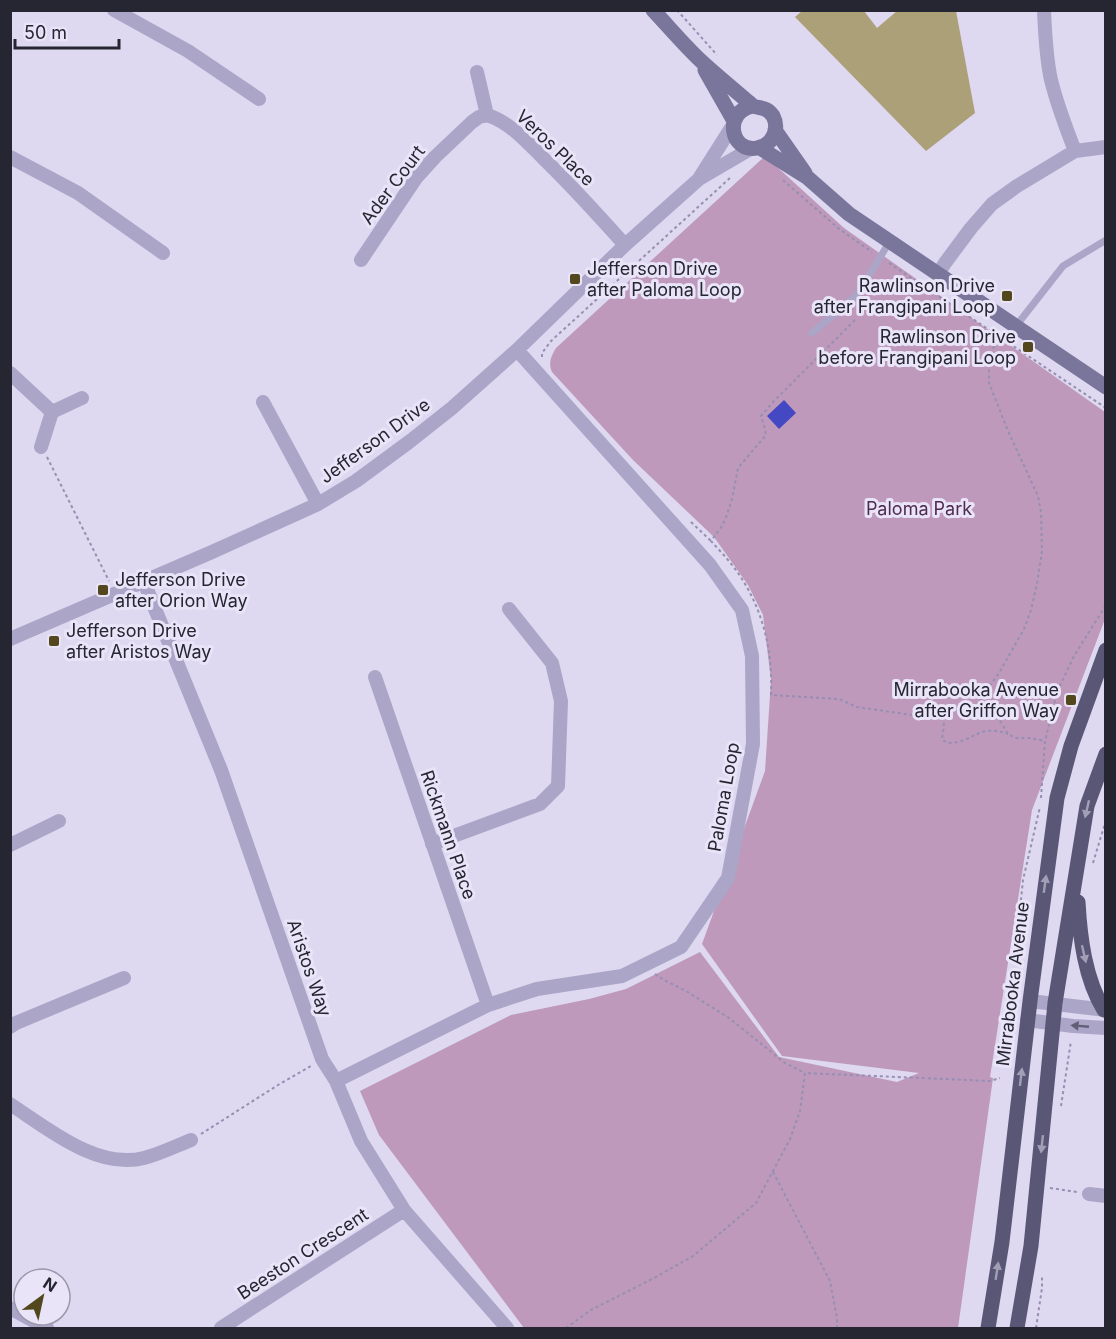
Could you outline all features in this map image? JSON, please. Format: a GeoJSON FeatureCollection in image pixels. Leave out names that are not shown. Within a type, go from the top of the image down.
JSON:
{"type":"FeatureCollection","features":[{"type":"Feature","properties":{"kind":"main road","name":"Mirrabooka Avenue"},"geometry":{"type":"LineString","coordinates":[[988,1329],[1002,1242],[1056,798],[1071,746],[1106,650]]}},
{"type":"Feature","properties":{"kind":"main road"},"geometry":{"type":"LineString","coordinates":[[1017,1329],[1031,1246],[1055,1003],[1087,806],[1106,754]]}},
{"type":"Feature","properties":{"kind":"main road"},"geometry":{"type":"LineString","coordinates":[[1076,875],[1081,941],[1096,996],[1105,1010]]}},
{"type":"Feature","properties":{"kind":"street"},"geometry":{"type":"LineString","coordinates":[[114,10],[188,51],[259,99]]}},
{"type":"Feature","properties":{"kind":"street"},"geometry":{"type":"LineString","coordinates":[[653,10],[699,60],[753,106],[765,109],[771,114],[776,130],[808,178]]}},
{"type":"Feature","properties":{"kind":"street"},"geometry":{"type":"LineString","coordinates":[[1044,10],[1051,78],[1060,112],[1075,151]]}},
{"type":"Feature","properties":{"kind":"street"},"geometry":{"type":"LineString","coordinates":[[699,60],[733,123],[734,133],[744,146],[756,148],[808,178],[849,214],[1106,387]]}},
{"type":"Feature","properties":{"kind":"street","name":"Veros Place"},"geometry":{"type":"LineString","coordinates":[[477,72],[487,115],[495,117],[526,141],[625,245]]}},
{"type":"Feature","properties":{"kind":"street"},"geometry":{"type":"LineString","coordinates":[[733,123],[741,110],[753,106]]}},
{"type":"Feature","properties":{"kind":"street","name":"Ader Court"},"geometry":{"type":"LineString","coordinates":[[362,260],[416,178],[472,122],[487,115]]}},
{"type":"Feature","properties":{"kind":"street","name":"Jefferson Drive"},"geometry":{"type":"LineString","coordinates":[[699,179],[733,123]]}},
{"type":"Feature","properties":{"kind":"street"},"geometry":{"type":"LineString","coordinates":[[756,148],[770,141],[776,130]]}},
{"type":"Feature","properties":{"kind":"street"},"geometry":{"type":"LineString","coordinates":[[938,274],[971,228],[992,204],[1075,151],[1106,147]]}},
{"type":"Feature","properties":{"kind":"street","name":"Jefferson Drive"},"geometry":{"type":"LineString","coordinates":[[10,639],[318,504],[356,481],[452,408],[517,350],[625,245],[699,179],[756,148]]}},
{"type":"Feature","properties":{"kind":"street"},"geometry":{"type":"LineString","coordinates":[[10,157],[78,193],[163,253]]}},
{"type":"Feature","properties":{"kind":"street","name":"Paloma Loop"},"geometry":{"type":"LineString","coordinates":[[336,1081],[488,1005],[537,989],[622,976],[681,947],[728,878],[753,744],[752,656],[742,610],[710,565],[517,350]]}},
{"type":"Feature","properties":{"kind":"street"},"geometry":{"type":"LineString","coordinates":[[10,373],[52,412]]}},
{"type":"Feature","properties":{"kind":"street"},"geometry":{"type":"LineString","coordinates":[[41,447],[52,412],[82,398]]}},
{"type":"Feature","properties":{"kind":"street"},"geometry":{"type":"LineString","coordinates":[[263,402],[318,504]]}},
{"type":"Feature","properties":{"kind":"street","name":"Aristos Way"},"geometry":{"type":"LineString","coordinates":[[144,582],[221,770],[322,1059],[336,1081],[361,1141],[404,1210],[507,1329]]}},
{"type":"Feature","properties":{"kind":"street"},"geometry":{"type":"LineString","coordinates":[[432,844],[540,804],[558,786],[561,701],[552,663],[509,609]]}},
{"type":"Feature","properties":{"kind":"street","name":"Rickmann Place"},"geometry":{"type":"LineString","coordinates":[[375,677],[488,1005]]}},
{"type":"Feature","properties":{"kind":"street"},"geometry":{"type":"LineString","coordinates":[[10,845],[59,821]]}},
{"type":"Feature","properties":{"kind":"street"},"geometry":{"type":"LineString","coordinates":[[10,1027],[124,978]]}},
{"type":"Feature","properties":{"kind":"street"},"geometry":{"type":"LineString","coordinates":[[1030,1000],[1105,1010]]}},
{"type":"Feature","properties":{"kind":"street"},"geometry":{"type":"LineString","coordinates":[[1028,1020],[1106,1028]]}},
{"type":"Feature","properties":{"kind":"street"},"geometry":{"type":"LineString","coordinates":[[10,1104],[76,1146],[102,1157],[124,1161],[143,1158],[191,1140]]}},
{"type":"Feature","properties":{"kind":"street"},"geometry":{"type":"LineString","coordinates":[[1089,1194],[1106,1196]]}},
{"type":"Feature","properties":{"kind":"street","name":"Beeston Crescent"},"geometry":{"type":"LineString","coordinates":[[221,1329],[404,1210]]}},
{"type":"Feature","properties":{"kind":"street"},"geometry":{"type":"LineString","coordinates":[[10,1308],[47,1329]]}},
{"type":"Feature","properties":{"kind":"lane"},"geometry":{"type":"LineString","coordinates":[[1016,326],[1063,266],[1106,240]]}},
{"type":"Feature","properties":{"kind":"lane"},"geometry":{"type":"LineString","coordinates":[[812,333],[857,295],[890,241]]}},
{"type":"Feature","properties":{"kind":"path"},"geometry":{"type":"LineString","coordinates":[[677,10],[721,59]]}},
{"type":"Feature","properties":{"kind":"path"},"geometry":{"type":"LineString","coordinates":[[542,364],[542,353],[551,341],[735,174]]}},
{"type":"Feature","properties":{"kind":"path"},"geometry":{"type":"LineString","coordinates":[[711,541],[727,515],[738,468],[766,435],[761,416],[855,320]]}},
{"type":"Feature","properties":{"kind":"path"},"geometry":{"type":"LineString","coordinates":[[978,707],[981,698],[999,673],[1024,628],[1031,610],[1042,551],[1041,512],[1038,496],[989,383],[995,334]]}},
{"type":"Feature","properties":{"kind":"path"},"geometry":{"type":"LineString","coordinates":[[1047,369],[1106,408]]}},
{"type":"Feature","properties":{"kind":"path"},"geometry":{"type":"LineString","coordinates":[[41,447],[115,594]]}},
{"type":"Feature","properties":{"kind":"path"},"geometry":{"type":"LineString","coordinates":[[686,517],[737,571],[752,596],[761,616],[768,644],[772,676],[771,695],[839,699],[857,707],[933,718],[943,717],[950,710],[960,706],[972,705],[997,716],[1008,734]]}},
{"type":"Feature","properties":{"kind":"path"},"geometry":{"type":"LineString","coordinates":[[1016,948],[1023,880],[1040,807],[1046,741],[1057,692],[1074,656],[1106,605]]}},
{"type":"Feature","properties":{"kind":"path"},"geometry":{"type":"LineString","coordinates":[[943,717],[942,739],[947,743],[963,741],[985,730],[997,730],[1015,738],[1046,741]]}},
{"type":"Feature","properties":{"kind":"path"},"geometry":{"type":"LineString","coordinates":[[1092,868],[1106,820]]}},
{"type":"Feature","properties":{"kind":"path"},"geometry":{"type":"LineString","coordinates":[[644,965],[666,981],[729,1018],[785,1063],[805,1073],[990,1081],[1000,1078]]}},
{"type":"Feature","properties":{"kind":"path"},"geometry":{"type":"LineString","coordinates":[[1060,1110],[1073,1026]]}},
{"type":"Feature","properties":{"kind":"path"},"geometry":{"type":"LineString","coordinates":[[191,1140],[322,1059]]}},
{"type":"Feature","properties":{"kind":"path"},"geometry":{"type":"LineString","coordinates":[[566,1329],[591,1310],[693,1256],[756,1203],[790,1139],[800,1111],[805,1073]]}},
{"type":"Feature","properties":{"kind":"path"},"geometry":{"type":"LineString","coordinates":[[773,1172],[830,1281],[837,1329]]}},
{"type":"Feature","properties":{"kind":"path"},"geometry":{"type":"LineString","coordinates":[[1050,1188],[1089,1194]]}},
{"type":"Feature","properties":{"kind":"path"},"geometry":{"type":"LineString","coordinates":[[1036,1329],[1042,1276]]}},
{"type":"Feature","properties":{"kind":"green space","name":"Paloma Park"},"geometry":{"type":"Polygon","coordinates":[[[765,156],[844,228],[1105,412],[1105,619],[1032,810],[990,1077],[993,1078],[958,1328],[524,1328],[379,1135],[360,1091],[511,1015],[626,989],[700,952],[779,1057],[897,1082],[919,1073],[782,1056],[702,944],[765,771],[771,680],[763,615],[748,585],[714,537],[633,460],[552,372],[550,366],[551,357],[556,348],[765,156]]]}},
{"type":"Feature","properties":{"kind":"shaded area"},"geometry":{"type":"Polygon","coordinates":[[[802,11],[864,11],[877,28],[897,11],[956,11],[975,113],[926,151],[795,17],[802,11]]]}},
{"type":"Feature","properties":{"kind":"building"},"geometry":{"type":"Polygon","coordinates":[[[784,400],[796,413],[779,429],[767,416],[784,400]]]}},
{"type":"Feature","properties":{"kind":"place","name":"Jefferson Drive after Paloma Loop"},"geometry":{"type":"Point","coordinates":[575,279]}},
{"type":"Feature","properties":{"kind":"place","name":"Rawlinson Drive after Frangipani Loop"},"geometry":{"type":"Point","coordinates":[1007,296]}},
{"type":"Feature","properties":{"kind":"place","name":"Rawlinson Drive before Frangipani Loop"},"geometry":{"type":"Point","coordinates":[1028,347]}},
{"type":"Feature","properties":{"kind":"place","name":"Jefferson Drive after Orion Way"},"geometry":{"type":"Point","coordinates":[103,590]}},
{"type":"Feature","properties":{"kind":"place","name":"Jefferson Drive after Aristos Way"},"geometry":{"type":"Point","coordinates":[54,641]}},
{"type":"Feature","properties":{"kind":"place","name":"Mirrabooka Avenue after Griffon Way"},"geometry":{"type":"Point","coordinates":[1071,700]}}]}
